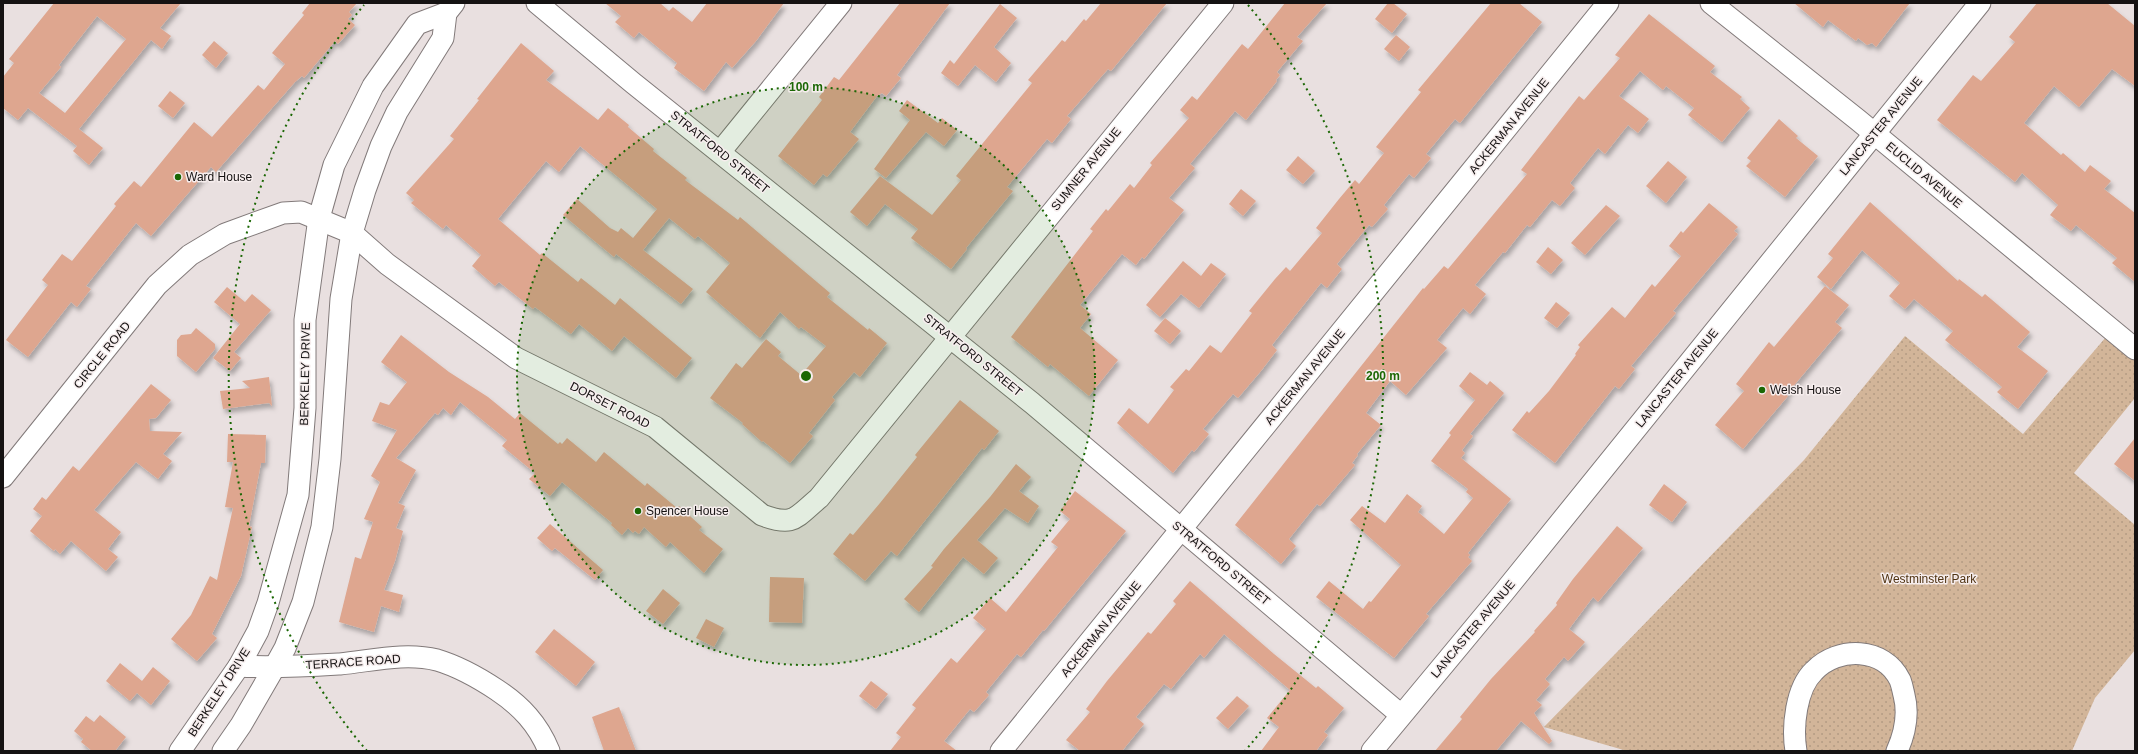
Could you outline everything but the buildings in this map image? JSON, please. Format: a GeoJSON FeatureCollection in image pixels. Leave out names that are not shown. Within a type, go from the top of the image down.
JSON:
{"type":"FeatureCollection","features":[{"type":"Feature","properties":{"kind":"street","name":"STRATFORD STREET"},"geometry":{"type":"LineString","coordinates":[[538,3],[720,152],[950,336],[1401,715]]}},
{"type":"Feature","properties":{"kind":"street"},"geometry":{"type":"LineString","coordinates":[[720,152],[841,3]]}},
{"type":"Feature","properties":{"kind":"street","name":"SUMNER AVENUE"},"geometry":{"type":"LineString","coordinates":[[950,336],[1223,3]]}},
{"type":"Feature","properties":{"kind":"street","name":"ACKERMAN AVENUE"},"geometry":{"type":"LineString","coordinates":[[1001,751],[1608,3]]}},
{"type":"Feature","properties":{"kind":"street","name":"EUCLID AVENUE"},"geometry":{"type":"LineString","coordinates":[[1711,3],[1874,134],[2135,349]]}},
{"type":"Feature","properties":{"kind":"street","name":"LANCASTER AVENUE"},"geometry":{"type":"LineString","coordinates":[[1372,751],[1508,587],[1980,3]]}},
{"type":"Feature","properties":{"kind":"street","name":"BERKELEY DRIVE"},"geometry":{"type":"LineString","coordinates":[[180,751],[239,666],[258,631],[268,603],[298,495],[306,408],[306,320],[319,218],[334,165],[373,86],[417,24],[450,8]]}},
{"type":"Feature","properties":{"kind":"street","name":"BERKELEY DRIVE"},"geometry":{"type":"LineString","coordinates":[[223,751],[242,725],[285,648],[303,602],[322,527],[330,458],[341,299],[352,233],[365,190],[381,146],[397,112],[443,38],[450,8]]}},
{"type":"Feature","properties":{"kind":"street","name":"DORSET ROAD"},"geometry":{"type":"LineString","coordinates":[[211,242],[225,234],[283,213],[301,212],[319,218],[352,233],[387,264],[516,358],[655,428],[762,515],[779,522],[793,520],[819,498],[950,336]]}},
{"type":"Feature","properties":{"kind":"street","name":"CIRCLE ROAD"},"geometry":{"type":"LineString","coordinates":[[3,477],[157,285],[190,255],[211,242]]}},
{"type":"Feature","properties":{"kind":"street"},"geometry":{"type":"LineString","coordinates":[[1796,751],[1794,739],[1795,713],[1800,696],[1814,671],[1836,657],[1856,653],[1868,654],[1880,659],[1900,680],[1906,702],[1906,723],[1896,751]]}},
{"type":"Feature","properties":{"kind":"street","name":"TERRACE ROAD"},"geometry":{"type":"LineString","coordinates":[[239,666],[274,668],[342,664],[372,659],[420,658],[437,660],[483,680],[511,699],[532,718],[549,751]]}},
{"type":"Feature","properties":{"kind":"green space","name":"Westminster Park"},"geometry":{"type":"Polygon","coordinates":[[[2112,330],[2135,349],[2135,398],[2074,473],[2135,525],[2135,650],[2095,698],[2072,751],[1627,751],[1544,727],[1804,460],[1905,336],[2023,434],[2112,330]]]}},
{"type":"Feature","properties":{"kind":"place","name":"Ward House"},"geometry":{"type":"Point","coordinates":[178,177]}},
{"type":"Feature","properties":{"kind":"place","name":"Welsh House"},"geometry":{"type":"Point","coordinates":[1762,390]}},
{"type":"Feature","properties":{"kind":"place","name":"Spencer House"},"geometry":{"type":"Point","coordinates":[638,511]}}]}
